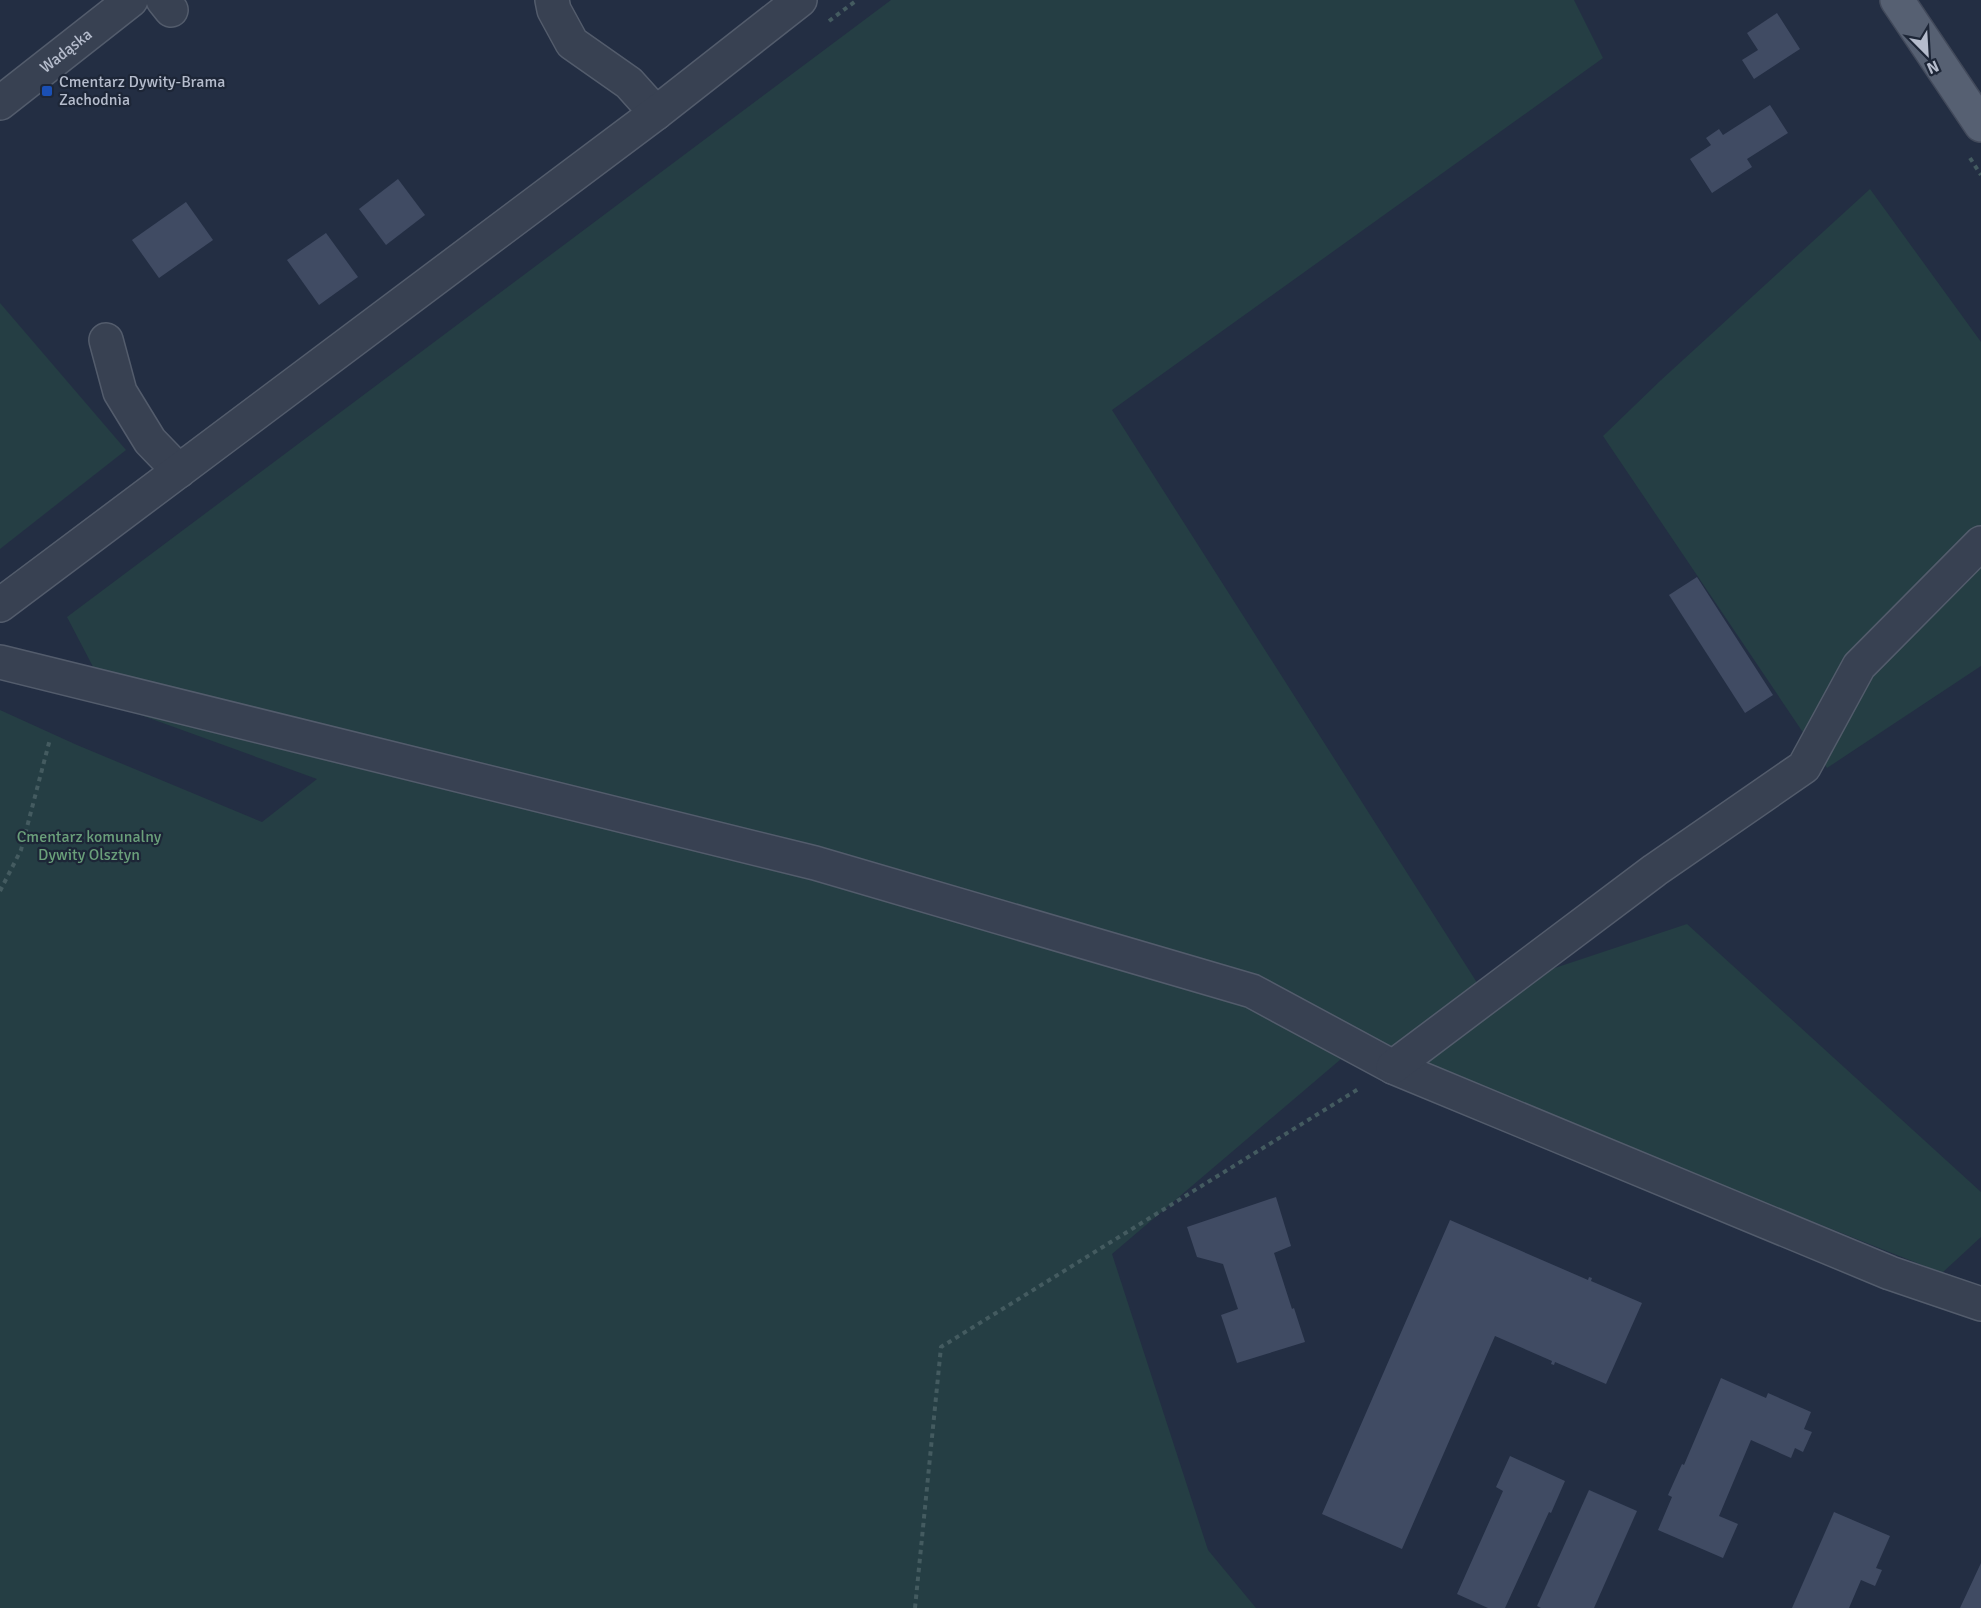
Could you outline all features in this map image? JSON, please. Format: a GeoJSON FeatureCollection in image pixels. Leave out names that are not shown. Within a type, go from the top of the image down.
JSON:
{"type":"FeatureCollection","features":[{"type":"Feature","properties":{"kind":"main road"},"geometry":{"type":"LineString","coordinates":[[1898,0],[1981,125]]}},
{"type":"Feature","properties":{"kind":"street","name":"Wadąska"},"geometry":{"type":"LineString","coordinates":[[0,103],[131,0]]}},
{"type":"Feature","properties":{"kind":"street"},"geometry":{"type":"LineString","coordinates":[[552,0],[554,10],[572,43],[630,83],[656,113]]}},
{"type":"Feature","properties":{"kind":"street"},"geometry":{"type":"LineString","coordinates":[[0,605],[656,113],[800,0]]}},
{"type":"Feature","properties":{"kind":"street"},"geometry":{"type":"LineString","coordinates":[[106,340],[120,392],[150,441],[179,471]]}},
{"type":"Feature","properties":{"kind":"street"},"geometry":{"type":"LineString","coordinates":[[1393,1067],[1647,876],[1804,767],[1859,666],[1981,543]]}},
{"type":"Feature","properties":{"kind":"street"},"geometry":{"type":"LineString","coordinates":[[0,662],[815,862],[1251,991],[1393,1067],[1890,1274],[1981,1304]]}},
{"type":"Feature","properties":{"kind":"path"},"geometry":{"type":"LineString","coordinates":[[0,891],[21,850],[50,739]]}},
{"type":"Feature","properties":{"kind":"path"},"geometry":{"type":"LineString","coordinates":[[915,1608],[940,1347],[1393,1067]]}},
{"type":"Feature","properties":{"kind":"green space","name":"Cmentarz komunalny Dywity Olsztyn"},"geometry":{"type":"Polygon","coordinates":[[[891,0],[1574,0],[1603,58],[1112,410],[1483,992],[1687,924],[1981,1192],[1981,1237],[1942,1273],[1361,1042],[1112,1254],[1208,1550],[1256,1608],[0,1608],[0,710],[77,745],[262,822],[317,779],[113,705],[67,617],[891,0]]]}},
{"type":"Feature","properties":{"kind":"green space"},"geometry":{"type":"Polygon","coordinates":[[[1870,189],[1981,342],[1981,666],[1827,768],[1603,436],[1870,189]]]}},
{"type":"Feature","properties":{"kind":"green space"},"geometry":{"type":"Polygon","coordinates":[[[0,303],[126,450],[0,549],[0,303]]]}},
{"type":"Feature","properties":{"kind":"building"},"geometry":{"type":"Polygon","coordinates":[[[1777,13],[1800,49],[1754,79],[1742,60],[1758,50],[1747,33],[1777,13]]]}},
{"type":"Feature","properties":{"kind":"building"},"geometry":{"type":"Polygon","coordinates":[[[1770,105],[1788,133],[1747,159],[1752,167],[1712,193],[1690,159],[1711,145],[1706,138],[1719,129],[1723,135],[1770,105]]]}},
{"type":"Feature","properties":{"kind":"building"},"geometry":{"type":"Polygon","coordinates":[[[398,179],[425,215],[386,245],[359,209],[398,179]]]}},
{"type":"Feature","properties":{"kind":"building"},"geometry":{"type":"Polygon","coordinates":[[[186,202],[213,240],[159,278],[132,240],[186,202]]]}},
{"type":"Feature","properties":{"kind":"building"},"geometry":{"type":"Polygon","coordinates":[[[326,233],[358,277],[319,305],[287,260],[326,233]]]}},
{"type":"Feature","properties":{"kind":"building"},"geometry":{"type":"Polygon","coordinates":[[[1697,577],[1773,695],[1745,713],[1669,595],[1697,577]]]}},
{"type":"Feature","properties":{"kind":"building"},"geometry":{"type":"Polygon","coordinates":[[[1276,1197],[1291,1246],[1274,1253],[1305,1342],[1237,1363],[1221,1315],[1238,1309],[1223,1264],[1197,1257],[1187,1227],[1276,1197]]]}},
{"type":"Feature","properties":{"kind":"building"},"geometry":{"type":"Polygon","coordinates":[[[1450,1220],[1588,1280],[1589,1277],[1592,1278],[1591,1281],[1642,1303],[1606,1384],[1555,1362],[1554,1365],[1551,1364],[1552,1361],[1495,1336],[1402,1549],[1322,1514],[1450,1220]]]}},
{"type":"Feature","properties":{"kind":"building"},"geometry":{"type":"Polygon","coordinates":[[[1721,1378],[1766,1398],[1768,1393],[1811,1412],[1804,1429],[1812,1432],[1803,1452],[1795,1448],[1791,1458],[1751,1440],[1719,1516],[1738,1524],[1723,1558],[1658,1530],[1672,1497],[1668,1495],[1682,1464],[1684,1465],[1721,1378]]]}},
{"type":"Feature","properties":{"kind":"building"},"geometry":{"type":"Polygon","coordinates":[[[1510,1456],[1565,1481],[1505,1608],[1488,1608],[1457,1594],[1503,1491],[1496,1487],[1510,1456]]]}},
{"type":"Feature","properties":{"kind":"building"},"geometry":{"type":"Polygon","coordinates":[[[1589,1490],[1637,1511],[1594,1608],[1541,1608],[1537,1606],[1589,1490]]]}},
{"type":"Feature","properties":{"kind":"building"},"geometry":{"type":"Polygon","coordinates":[[[1834,1512],[1890,1536],[1876,1568],[1882,1570],[1875,1586],[1861,1580],[1849,1608],[1792,1608],[1834,1512]]]}},
{"type":"Feature","properties":{"kind":"building"},"geometry":{"type":"Polygon","coordinates":[[[1981,1563],[1981,1608],[1960,1608],[1981,1563]]]}},
{"type":"Feature","properties":{"kind":"place","name":"Cmentarz Dywity-Brama Zachodnia"},"geometry":{"type":"Point","coordinates":[47,91]}}]}
